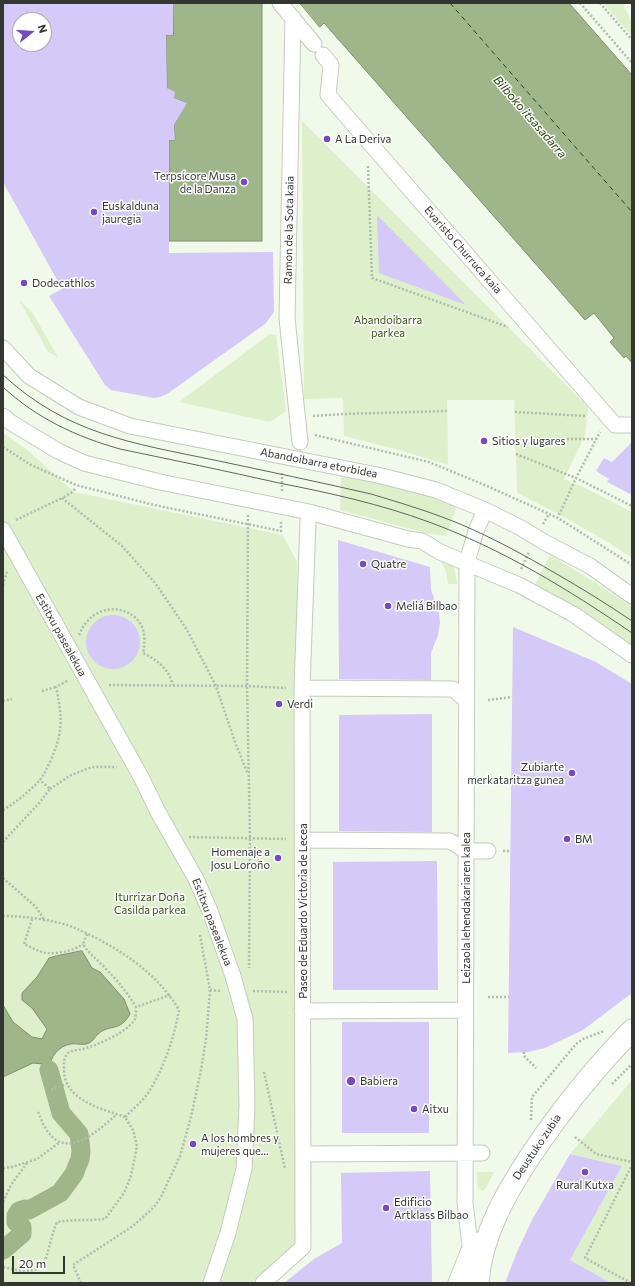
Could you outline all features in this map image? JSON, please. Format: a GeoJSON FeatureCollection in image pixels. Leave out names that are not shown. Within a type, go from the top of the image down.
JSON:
{"type":"FeatureCollection","features":[{"type":"Feature","properties":{"kind":"main road","name":"Deustuko zubia"},"geometry":{"type":"LineString","coordinates":[[478,1283],[482,1255],[491,1226],[513,1182],[553,1121],[603,1060],[632,1030]]}},
{"type":"Feature","properties":{"kind":"main road"},"geometry":{"type":"LineString","coordinates":[[459,1283],[470,1253],[491,1226]]}},
{"type":"Feature","properties":{"kind":"street","name":"Evaristo Churruca kaia"},"geometry":{"type":"LineString","coordinates":[[280,3],[331,65],[328,95],[614,425],[632,425]]}},
{"type":"Feature","properties":{"kind":"street","name":"Ramon de la Sota kaia"},"geometry":{"type":"LineString","coordinates":[[292,18],[287,318],[300,442]]}},
{"type":"Feature","properties":{"kind":"street","name":"Abandoibarra etorbidea"},"geometry":{"type":"LineString","coordinates":[[3,348],[29,376],[79,407],[130,426],[382,476],[436,490],[485,510],[590,566],[632,596]]}},
{"type":"Feature","properties":{"kind":"street"},"geometry":{"type":"LineString","coordinates":[[3,416],[10,422],[58,451],[84,463],[160,482],[309,512],[408,539],[422,541],[440,552],[520,585],[573,614],[632,655]]}},
{"type":"Feature","properties":{"kind":"street","name":"Leizaola lehendakariaren kalea"},"geometry":{"type":"LineString","coordinates":[[470,1253],[465,1203],[467,562],[476,531],[485,510]]}},
{"type":"Feature","properties":{"kind":"street","name":"Paseo de Eduardo Victoria de Lecea"},"geometry":{"type":"LineString","coordinates":[[263,1283],[303,1247],[302,688],[308,521]]}},
{"type":"Feature","properties":{"kind":"street","name":"Estitxu pasealekua"},"geometry":{"type":"LineString","coordinates":[[6,526],[86,679],[141,777],[158,812],[196,878],[210,911],[233,976],[245,1019],[247,1106],[244,1169],[228,1233],[210,1283]]}},
{"type":"Feature","properties":{"kind":"street"},"geometry":{"type":"LineString","coordinates":[[302,688],[453,689],[466,700]]}},
{"type":"Feature","properties":{"kind":"street"},"geometry":{"type":"LineString","coordinates":[[303,840],[450,841],[466,851],[488,851]]}},
{"type":"Feature","properties":{"kind":"street"},"geometry":{"type":"LineString","coordinates":[[302,1011],[465,1010]]}},
{"type":"Feature","properties":{"kind":"street"},"geometry":{"type":"LineString","coordinates":[[303,1154],[482,1153]]}},
{"type":"Feature","properties":{"kind":"path"},"geometry":{"type":"LineString","coordinates":[[580,3],[632,63]]}},
{"type":"Feature","properties":{"kind":"path"},"geometry":{"type":"LineString","coordinates":[[600,3],[632,40]]}},
{"type":"Feature","properties":{"kind":"path"},"geometry":{"type":"LineString","coordinates":[[367,141],[372,278],[510,328]]}},
{"type":"Feature","properties":{"kind":"path"},"geometry":{"type":"LineString","coordinates":[[298,417],[447,411]]}},
{"type":"Feature","properties":{"kind":"path"},"geometry":{"type":"LineString","coordinates":[[515,412],[608,417],[576,478],[559,515]]}},
{"type":"Feature","properties":{"kind":"path"},"geometry":{"type":"LineString","coordinates":[[515,439],[596,439]]}},
{"type":"Feature","properties":{"kind":"path"},"geometry":{"type":"LineString","coordinates":[[516,454],[576,478],[632,506]]}},
{"type":"Feature","properties":{"kind":"path"},"geometry":{"type":"LineString","coordinates":[[6,526],[62,498],[75,489]]}},
{"type":"Feature","properties":{"kind":"path"},"geometry":{"type":"LineString","coordinates":[[62,498],[122,546],[156,584],[187,630],[216,686],[234,742],[248,775]]}},
{"type":"Feature","properties":{"kind":"path"},"geometry":{"type":"LineString","coordinates":[[248,511],[247,686],[250,838],[248,976]]}},
{"type":"Feature","properties":{"kind":"path"},"geometry":{"type":"LineString","coordinates":[[79,639],[79,634],[84,624],[92,616],[110,609],[120,609],[128,612],[140,624],[144,633],[145,642],[143,653],[162,666],[168,673],[173,685]]}},
{"type":"Feature","properties":{"kind":"path"},"geometry":{"type":"LineString","coordinates":[[42,691],[86,679],[173,685],[302,688]]}},
{"type":"Feature","properties":{"kind":"path"},"geometry":{"type":"LineString","coordinates":[[3,810],[40,780],[56,749],[60,730],[60,706],[56,687]]}},
{"type":"Feature","properties":{"kind":"path"},"geometry":{"type":"LineString","coordinates":[[488,700],[512,697]]}},
{"type":"Feature","properties":{"kind":"path"},"geometry":{"type":"LineString","coordinates":[[3,701],[12,699]]}},
{"type":"Feature","properties":{"kind":"path"},"geometry":{"type":"LineString","coordinates":[[3,842],[50,789],[71,775],[92,767],[119,767],[141,777]]}},
{"type":"Feature","properties":{"kind":"path"},"geometry":{"type":"LineString","coordinates":[[40,780],[50,789]]}},
{"type":"Feature","properties":{"kind":"path"},"geometry":{"type":"LineString","coordinates":[[172,836],[303,840]]}},
{"type":"Feature","properties":{"kind":"path"},"geometry":{"type":"LineString","coordinates":[[3,878],[36,907],[45,921]]}},
{"type":"Feature","properties":{"kind":"path"},"geometry":{"type":"LineString","coordinates":[[81,1283],[73,1265],[134,1226],[154,1207],[161,1197],[180,1156],[191,1117],[206,1039],[210,990],[198,923],[200,916],[210,911]]}},
{"type":"Feature","properties":{"kind":"path"},"geometry":{"type":"LineString","coordinates":[[3,916],[32,918],[74,928],[87,934],[113,947],[143,966],[170,995],[179,1010],[175,1032],[168,1053],[149,1091],[125,1117]]}},
{"type":"Feature","properties":{"kind":"path"},"geometry":{"type":"LineString","coordinates":[[32,918],[24,944],[44,953],[66,951],[79,947],[83,944],[87,934]]}},
{"type":"Feature","properties":{"kind":"path"},"geometry":{"type":"LineString","coordinates":[[3,1267],[29,1271],[41,1268],[46,1261],[52,1234],[57,1222],[105,1219],[124,1193],[131,1176],[137,1146],[133,1130],[125,1117],[92,1106],[66,1084],[64,1059],[69,1052],[83,1049],[104,1041],[127,1028],[135,1018],[136,1007],[126,990],[89,953],[83,944]]}},
{"type":"Feature","properties":{"kind":"path"},"geometry":{"type":"LineString","coordinates":[[248,991],[302,992]]}},
{"type":"Feature","properties":{"kind":"path"},"geometry":{"type":"LineString","coordinates":[[136,1007],[170,995]]}},
{"type":"Feature","properties":{"kind":"path"},"geometry":{"type":"LineString","coordinates":[[488,997],[509,997]]}},
{"type":"Feature","properties":{"kind":"path"},"geometry":{"type":"LineString","coordinates":[[531,1126],[532,1097],[576,1044],[583,1039],[607,1029]]}},
{"type":"Feature","properties":{"kind":"path"},"geometry":{"type":"LineString","coordinates":[[524,1052],[524,1056],[536,1068]]}},
{"type":"Feature","properties":{"kind":"path"},"geometry":{"type":"LineString","coordinates":[[612,1084],[632,1064]]}},
{"type":"Feature","properties":{"kind":"path"},"geometry":{"type":"LineString","coordinates":[[263,1069],[286,1170]]}},
{"type":"Feature","properties":{"kind":"path"},"geometry":{"type":"LineString","coordinates":[[51,1090],[66,1084]]}},
{"type":"Feature","properties":{"kind":"path"},"geometry":{"type":"LineString","coordinates":[[38,1112],[48,1132],[60,1142],[74,1144],[86,1138],[116,1114]]}},
{"type":"Feature","properties":{"kind":"path"},"geometry":{"type":"LineString","coordinates":[[575,1137],[596,1154],[632,1164],[585,1258],[631,1283]]}},
{"type":"Feature","properties":{"kind":"path"},"geometry":{"type":"LineString","coordinates":[[3,1168],[12,1167],[38,1159],[60,1142]]}},
{"type":"Feature","properties":{"kind":"path"},"geometry":{"type":"LineString","coordinates":[[3,1202],[11,1186],[27,1162]]}},
{"type":"Feature","properties":{"kind":"green space"},"geometry":{"type":"Polygon","coordinates":[[[603,3],[623,3],[632,23],[632,36],[603,3]]]}},
{"type":"Feature","properties":{"kind":"green space","name":"Abandoibarra parkea"},"geometry":{"type":"Polygon","coordinates":[[[302,121],[588,407],[585,435],[564,479],[632,512],[632,558],[590,532],[517,493],[514,400],[447,400],[448,465],[344,436],[343,398],[304,399],[302,121]]]}},
{"type":"Feature","properties":{"kind":"green space"},"geometry":{"type":"Polygon","coordinates":[[[19,300],[32,312],[58,357],[48,352],[19,300]]]}},
{"type":"Feature","properties":{"kind":"green space"},"geometry":{"type":"Polygon","coordinates":[[[270,334],[276,335],[286,411],[270,422],[179,402],[270,334]]]}},
{"type":"Feature","properties":{"kind":"green space","name":"Iturrizar Doña Casilda parkea"},"geometry":{"type":"Polygon","coordinates":[[[3,433],[25,448],[74,492],[283,535],[297,562],[295,1243],[252,1283],[3,1283],[3,433]]]}},
{"type":"Feature","properties":{"kind":"green space"},"geometry":{"type":"Polygon","coordinates":[[[341,475],[432,495],[451,502],[456,509],[446,536],[426,533],[340,510],[341,475]]]}},
{"type":"Feature","properties":{"kind":"green space"},"geometry":{"type":"Polygon","coordinates":[[[435,554],[446,559],[452,564],[457,584],[448,584],[447,576],[441,561],[435,554]]]}},
{"type":"Feature","properties":{"kind":"green space"},"geometry":{"type":"Polygon","coordinates":[[[550,555],[632,607],[632,646],[535,585],[550,555]]]}},
{"type":"Feature","properties":{"kind":"green space"},"geometry":{"type":"Polygon","coordinates":[[[632,1080],[632,1283],[611,1283],[570,1260],[622,1166],[570,1154],[632,1080]]]}},
{"type":"Feature","properties":{"kind":"green space"},"geometry":{"type":"Polygon","coordinates":[[[477,1172],[494,1172],[483,1191],[478,1188],[477,1172]]]}},
{"type":"Feature","properties":{"kind":"water"},"geometry":{"type":"Polygon","coordinates":[[[173,3],[262,3],[262,241],[169,241],[169,140],[175,140],[174,125],[186,103],[174,98],[167,88],[166,35],[173,35],[173,3]]]}},
{"type":"Feature","properties":{"kind":"water","name":"Bilboko itsasadarra"},"geometry":{"type":"Polygon","coordinates":[[[300,3],[569,3],[632,75],[632,363],[626,356],[624,358],[610,342],[614,338],[594,313],[585,320],[324,23],[320,27],[300,3]]]}},
{"type":"Feature","properties":{"kind":"water"},"geometry":{"type":"Polygon","coordinates":[[[82,951],[92,968],[100,972],[124,999],[130,1014],[122,1024],[103,1031],[89,1043],[71,1044],[62,1047],[53,1057],[49,1070],[42,1064],[33,1063],[3,1077],[3,1005],[13,1022],[32,1037],[42,1039],[47,1029],[32,1008],[22,1000],[22,993],[37,977],[49,958],[82,951]]]}},
{"type":"Feature","properties":{"kind":"building","name":"Euskalduna jauregia"},"geometry":{"type":"Polygon","coordinates":[[[4,3],[173,3],[173,35],[166,35],[167,88],[175,92],[174,98],[187,103],[174,125],[175,140],[169,140],[169,253],[273,252],[274,312],[265,324],[167,394],[154,398],[111,390],[105,385],[49,296],[62,289],[3,182],[4,3]]]}},
{"type":"Feature","properties":{"kind":"building"},"geometry":{"type":"Polygon","coordinates":[[[377,215],[466,305],[379,273],[377,215]]]}},
{"type":"Feature","properties":{"kind":"building"},"geometry":{"type":"Polygon","coordinates":[[[632,442],[632,495],[607,482],[609,479],[596,471],[604,458],[612,462],[632,442]]]}},
{"type":"Feature","properties":{"kind":"building","name":"Meliá Bilbao"},"geometry":{"type":"Polygon","coordinates":[[[338,540],[430,567],[431,590],[439,612],[440,623],[438,635],[431,653],[431,680],[339,679],[338,540]]]}},
{"type":"Feature","properties":{"kind":"building"},"geometry":{"type":"Polygon","coordinates":[[[113,615],[123,617],[132,623],[138,632],[140,642],[138,652],[132,661],[123,667],[113,669],[103,667],[94,661],[88,652],[86,642],[88,632],[94,623],[103,617],[113,615]]]}},
{"type":"Feature","properties":{"kind":"building","name":"Zubiarte merkataritza gunea"},"geometry":{"type":"Polygon","coordinates":[[[513,627],[596,662],[632,684],[632,993],[583,1030],[545,1048],[528,1052],[508,1053],[513,627]]]}},
{"type":"Feature","properties":{"kind":"building"},"geometry":{"type":"Polygon","coordinates":[[[432,714],[432,832],[339,831],[339,715],[432,714]]]}},
{"type":"Feature","properties":{"kind":"building"},"geometry":{"type":"Polygon","coordinates":[[[437,861],[438,990],[333,990],[333,862],[437,861]]]}},
{"type":"Feature","properties":{"kind":"building"},"geometry":{"type":"Polygon","coordinates":[[[342,1022],[429,1022],[429,1133],[342,1133],[342,1022]]]}},
{"type":"Feature","properties":{"kind":"building"},"geometry":{"type":"Polygon","coordinates":[[[570,1154],[622,1166],[570,1260],[611,1283],[505,1283],[532,1220],[570,1154]]]}},
{"type":"Feature","properties":{"kind":"building","name":"Edificio Artklass Bilbao"},"geometry":{"type":"Polygon","coordinates":[[[430,1171],[432,1283],[284,1283],[314,1259],[342,1243],[341,1173],[430,1171]]]}},
{"type":"Feature","properties":{"kind":"waterway"},"geometry":{"type":"LineString","coordinates":[[3,1250],[22,1234],[22,1227],[16,1222],[16,1216],[19,1211],[25,1209],[29,1210],[60,1193],[74,1174],[80,1159],[81,1151],[79,1134],[61,1113],[49,1070]]}},
{"type":"Feature","properties":{"kind":"ferry route"},"geometry":{"type":"LineString","coordinates":[[450,3],[632,212]]}},
{"type":"Feature","properties":{"kind":"tram line"},"geometry":{"type":"LineString","coordinates":[[3,375],[27,395],[51,411],[102,433],[155,448],[371,494],[460,524],[532,560],[584,590],[632,621]]}},
{"type":"Feature","properties":{"kind":"tram line"},"geometry":{"type":"LineString","coordinates":[[3,387],[43,417],[88,439],[120,449],[373,504],[429,522],[483,545],[534,571],[584,601],[632,633]]}},
{"type":"Feature","properties":{"kind":"place","name":"A La Deriva"},"geometry":{"type":"Point","coordinates":[327,139]}},
{"type":"Feature","properties":{"kind":"place","name":"Terpsícore Musa de la Danza"},"geometry":{"type":"Point","coordinates":[244,182]}},
{"type":"Feature","properties":{"kind":"place","name":"Euskalduna jauregia"},"geometry":{"type":"Point","coordinates":[94,212]}},
{"type":"Feature","properties":{"kind":"place","name":"Dodecathlos"},"geometry":{"type":"Point","coordinates":[24,283]}},
{"type":"Feature","properties":{"kind":"place","name":"Sitios y lugares"},"geometry":{"type":"Point","coordinates":[484,441]}},
{"type":"Feature","properties":{"kind":"place","name":"Quatre"},"geometry":{"type":"Point","coordinates":[363,564]}},
{"type":"Feature","properties":{"kind":"place","name":"Meliá Bilbao"},"geometry":{"type":"Point","coordinates":[388,606]}},
{"type":"Feature","properties":{"kind":"place","name":"Verdi"},"geometry":{"type":"Point","coordinates":[279,704]}},
{"type":"Feature","properties":{"kind":"place","name":"Zubiarte merkataritza gunea"},"geometry":{"type":"Point","coordinates":[572,773]}},
{"type":"Feature","properties":{"kind":"place","name":"BM"},"geometry":{"type":"Point","coordinates":[567,839]}},
{"type":"Feature","properties":{"kind":"place","name":"Homenaje a Josu Loroño"},"geometry":{"type":"Point","coordinates":[278,858]}},
{"type":"Feature","properties":{"kind":"place","name":"Babiera"},"geometry":{"type":"Point","coordinates":[351,1081]}},
{"type":"Feature","properties":{"kind":"place","name":"Aitxu"},"geometry":{"type":"Point","coordinates":[414,1109]}},
{"type":"Feature","properties":{"kind":"place","name":"A los hombres y mujeres que..."},"geometry":{"type":"Point","coordinates":[193,1144]}},
{"type":"Feature","properties":{"kind":"place","name":"Rural Kutxa"},"geometry":{"type":"Point","coordinates":[585,1172]}},
{"type":"Feature","properties":{"kind":"place","name":"Edificio Artklass Bilbao"},"geometry":{"type":"Point","coordinates":[386,1208]}}]}
